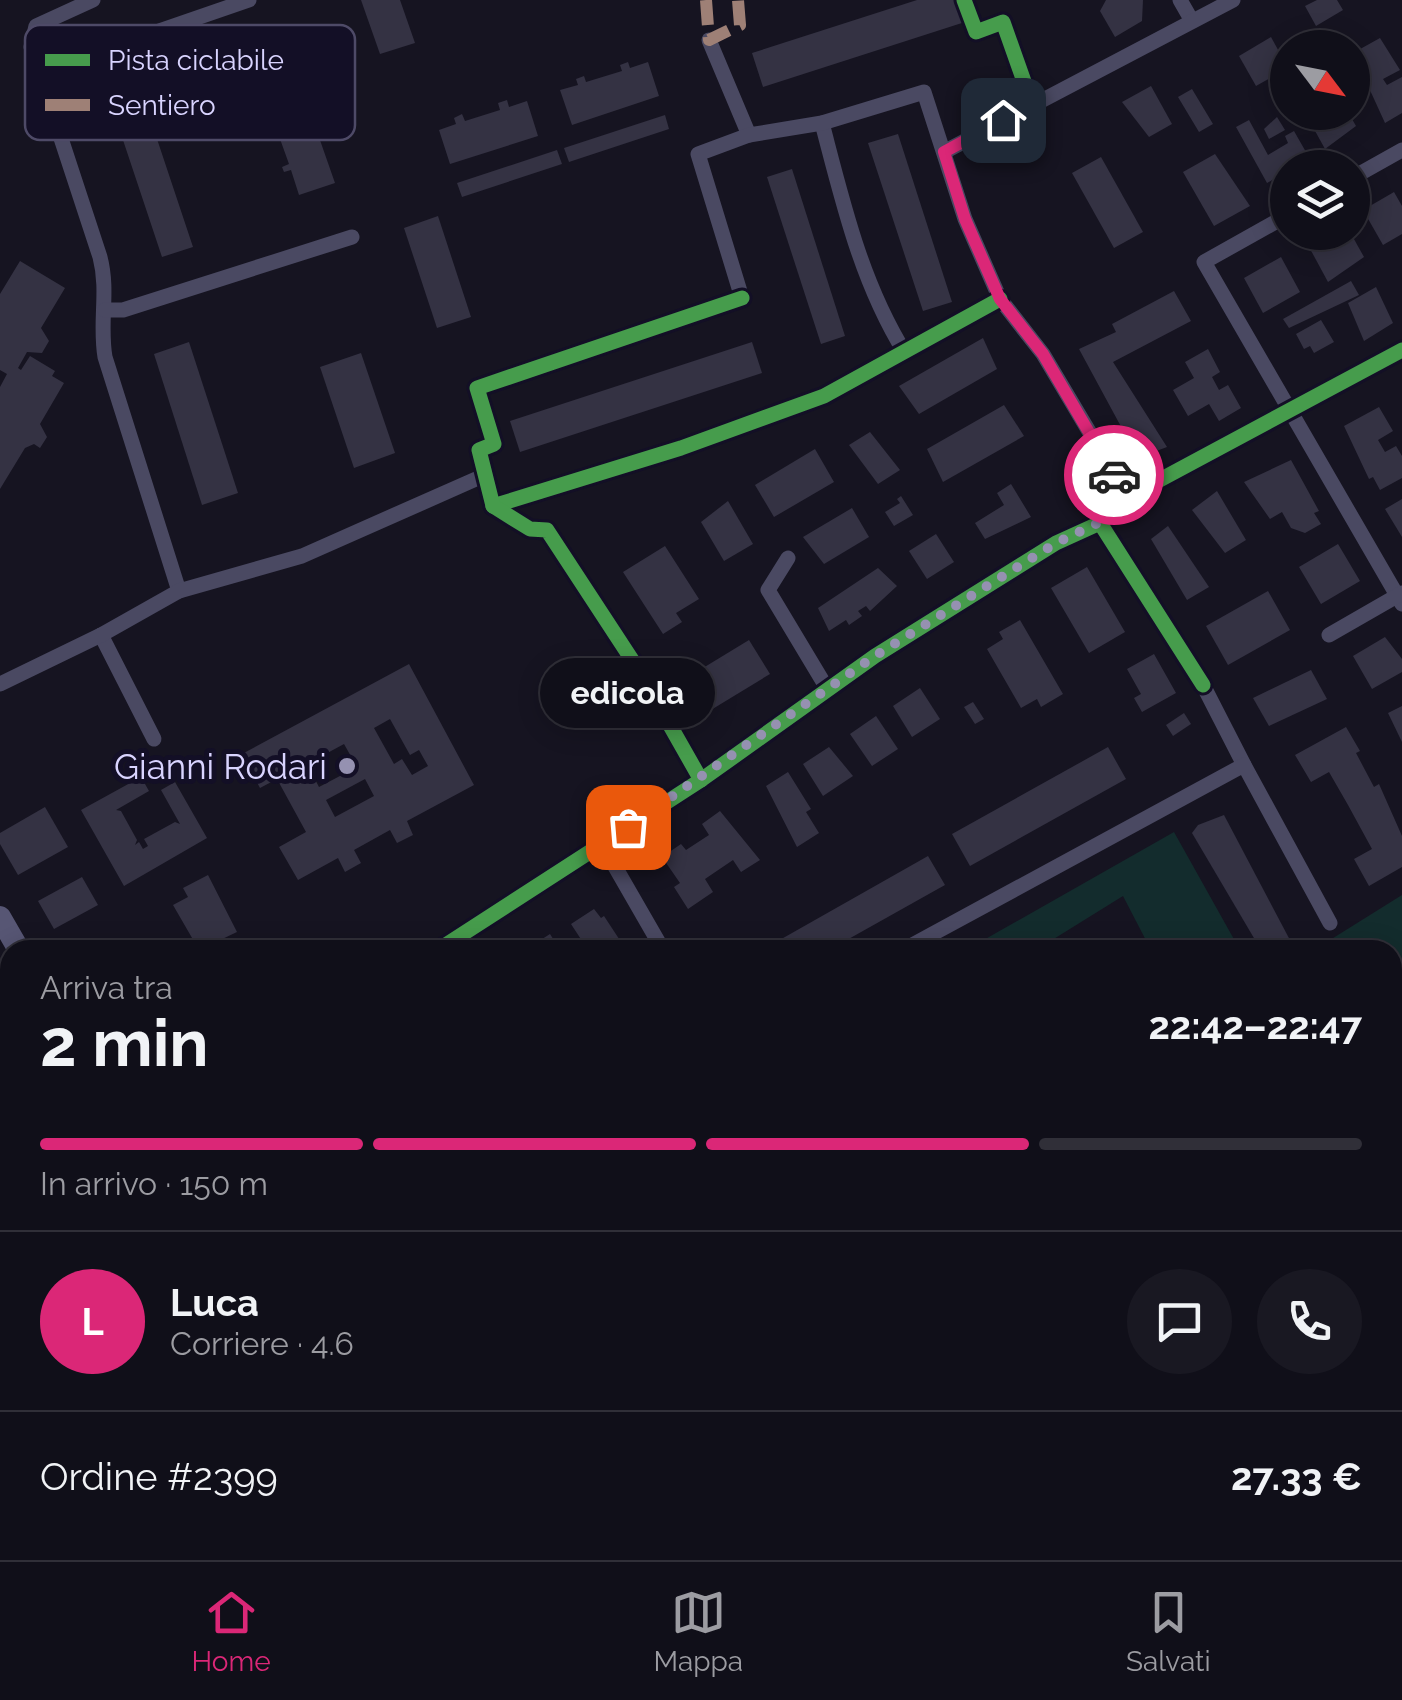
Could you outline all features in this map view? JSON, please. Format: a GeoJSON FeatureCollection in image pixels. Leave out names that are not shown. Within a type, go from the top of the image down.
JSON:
{"type":"FeatureCollection","features":[{"type":"Feature","properties":{"kind":"main road"},"geometry":{"type":"LineString","coordinates":[[0,917],[13,940]]}},
{"type":"Feature","properties":{"kind":"street"},"geometry":{"type":"LineString","coordinates":[[42,25],[93,0]]}},
{"type":"Feature","properties":{"kind":"street"},"geometry":{"type":"LineString","coordinates":[[176,25],[249,0]]}},
{"type":"Feature","properties":{"kind":"street"},"geometry":{"type":"LineString","coordinates":[[1180,0],[1192,21]]}},
{"type":"Feature","properties":{"kind":"street"},"geometry":{"type":"LineString","coordinates":[[944,152],[1233,0]]}},
{"type":"Feature","properties":{"kind":"street"},"geometry":{"type":"LineString","coordinates":[[709,40],[749,135]]}},
{"type":"Feature","properties":{"kind":"street"},"geometry":{"type":"LineString","coordinates":[[742,298],[698,154],[749,135],[822,123],[924,92],[965,219],[1000,299],[1043,354],[1128,498]]}},
{"type":"Feature","properties":{"kind":"street"},"geometry":{"type":"LineString","coordinates":[[822,123],[877,308],[905,353]]}},
{"type":"Feature","properties":{"kind":"street"},"geometry":{"type":"LineString","coordinates":[[62,140],[103,271],[105,357],[179,590]]}},
{"type":"Feature","properties":{"kind":"street"},"geometry":{"type":"LineString","coordinates":[[1370,168],[1402,150]]}},
{"type":"Feature","properties":{"kind":"street"},"geometry":{"type":"LineString","coordinates":[[1270,225],[1204,262],[1400,598],[1329,634]]}},
{"type":"Feature","properties":{"kind":"street"},"geometry":{"type":"LineString","coordinates":[[105,310],[123,310],[352,236]]}},
{"type":"Feature","properties":{"kind":"street"},"geometry":{"type":"LineString","coordinates":[[453,940],[828,690],[1056,543],[1100,522],[1128,498],[1290,414],[1402,350]]}},
{"type":"Feature","properties":{"kind":"street"},"geometry":{"type":"LineString","coordinates":[[0,684],[101,636],[179,590],[302,556],[485,475]]}},
{"type":"Feature","properties":{"kind":"street"},"geometry":{"type":"LineString","coordinates":[[788,558],[768,590],[828,690]]}},
{"type":"Feature","properties":{"kind":"street"},"geometry":{"type":"LineString","coordinates":[[101,636],[154,738]]}},
{"type":"Feature","properties":{"kind":"street"},"geometry":{"type":"LineString","coordinates":[[1203,685],[1330,923]]}},
{"type":"Feature","properties":{"kind":"street"},"geometry":{"type":"LineString","coordinates":[[920,940],[1244,764]]}},
{"type":"Feature","properties":{"kind":"street"},"geometry":{"type":"LineString","coordinates":[[602,844],[657,940]]}},
{"type":"Feature","properties":{"kind":"green space"},"geometry":{"type":"Polygon","coordinates":[[[1174,832],[1234,940],[1146,940],[1123,896],[1052,940],[984,940],[1174,832]]]}},
{"type":"Feature","properties":{"kind":"green space"},"geometry":{"type":"Polygon","coordinates":[[[1402,895],[1402,940],[1330,940],[1402,895]]]}},
{"type":"Feature","properties":{"kind":"building"},"geometry":{"type":"Polygon","coordinates":[[[361,0],[400,0],[415,43],[380,54],[361,0]]]}},
{"type":"Feature","properties":{"kind":"building"},"geometry":{"type":"Polygon","coordinates":[[[917,0],[958,0],[965,22],[763,87],[752,53],[917,0]]]}},
{"type":"Feature","properties":{"kind":"building"},"geometry":{"type":"Polygon","coordinates":[[[1106,0],[1143,0],[1142,21],[1115,37],[1100,11],[1106,0]]]}},
{"type":"Feature","properties":{"kind":"building"},"geometry":{"type":"Polygon","coordinates":[[[1317,0],[1337,0],[1343,10],[1316,26],[1305,6],[1317,0]]]}},
{"type":"Feature","properties":{"kind":"building"},"geometry":{"type":"Polygon","coordinates":[[[1270,38],[1270,78],[1256,86],[1239,56],[1270,38]]]}},
{"type":"Feature","properties":{"kind":"building"},"geometry":{"type":"Polygon","coordinates":[[[1380,38],[1400,70],[1383,79],[1387,85],[1402,77],[1402,113],[1385,123],[1370,90],[1370,44],[1380,38]]]}},
{"type":"Feature","properties":{"kind":"building"},"geometry":{"type":"Polygon","coordinates":[[[628,62],[630,68],[648,62],[659,96],[572,125],[560,90],[578,85],[576,79],[584,76],[586,82],[622,71],[620,65],[628,62]]]}},
{"type":"Feature","properties":{"kind":"building"},"geometry":{"type":"Polygon","coordinates":[[[1151,86],[1172,124],[1149,137],[1122,102],[1151,86]]]}},
{"type":"Feature","properties":{"kind":"building"},"geometry":{"type":"Polygon","coordinates":[[[1192,89],[1213,124],[1199,132],[1178,97],[1192,89]]]}},
{"type":"Feature","properties":{"kind":"building"},"geometry":{"type":"Polygon","coordinates":[[[507,100],[509,107],[527,101],[538,136],[450,164],[439,130],[456,124],[454,118],[462,114],[465,121],[500,110],[498,103],[507,100]]]}},
{"type":"Feature","properties":{"kind":"building"},"geometry":{"type":"Polygon","coordinates":[[[665,115],[669,129],[569,162],[564,148],[665,115]]]}},
{"type":"Feature","properties":{"kind":"building"},"geometry":{"type":"Polygon","coordinates":[[[1249,120],[1270,154],[1270,181],[1267,183],[1236,127],[1249,120]]]}},
{"type":"Feature","properties":{"kind":"building"},"geometry":{"type":"Polygon","coordinates":[[[1270,123],[1270,130],[1285,130],[1269,139],[1264,129],[1270,123]]]}},
{"type":"Feature","properties":{"kind":"building"},"geometry":{"type":"Polygon","coordinates":[[[1315,130],[1351,130],[1325,149],[1315,130]]]}},
{"type":"Feature","properties":{"kind":"building"},"geometry":{"type":"Polygon","coordinates":[[[1294,131],[1305,150],[1276,150],[1288,143],[1285,136],[1294,131]]]}},
{"type":"Feature","properties":{"kind":"building"},"geometry":{"type":"Polygon","coordinates":[[[898,134],[952,302],[923,311],[868,143],[898,134]]]}},
{"type":"Feature","properties":{"kind":"building"},"geometry":{"type":"Polygon","coordinates":[[[123,140],[157,140],[193,247],[162,257],[123,140]]]}},
{"type":"Feature","properties":{"kind":"building"},"geometry":{"type":"Polygon","coordinates":[[[280,140],[320,140],[335,183],[299,195],[291,170],[284,172],[282,167],[289,164],[280,140]]]}},
{"type":"Feature","properties":{"kind":"building"},"geometry":{"type":"Polygon","coordinates":[[[557,150],[562,164],[462,197],[457,183],[557,150]]]}},
{"type":"Feature","properties":{"kind":"building"},"geometry":{"type":"Polygon","coordinates":[[[1215,154],[1250,206],[1214,226],[1183,172],[1215,154]]]}},
{"type":"Feature","properties":{"kind":"building"},"geometry":{"type":"Polygon","coordinates":[[[1101,157],[1143,232],[1114,248],[1072,173],[1101,157]]]}},
{"type":"Feature","properties":{"kind":"building"},"geometry":{"type":"Polygon","coordinates":[[[792,169],[845,336],[821,344],[767,177],[792,169]]]}},
{"type":"Feature","properties":{"kind":"building"},"geometry":{"type":"Polygon","coordinates":[[[1394,192],[1402,206],[1402,234],[1383,245],[1370,222],[1370,206],[1394,192]]]}},
{"type":"Feature","properties":{"kind":"building"},"geometry":{"type":"Polygon","coordinates":[[[438,216],[471,317],[437,328],[404,228],[438,216]]]}},
{"type":"Feature","properties":{"kind":"building"},"geometry":{"type":"Polygon","coordinates":[[[1311,250],[1360,250],[1364,257],[1328,282],[1311,250]]]}},
{"type":"Feature","properties":{"kind":"building"},"geometry":{"type":"Polygon","coordinates":[[[1281,257],[1300,292],[1263,313],[1244,278],[1281,257]]]}},
{"type":"Feature","properties":{"kind":"building"},"geometry":{"type":"Polygon","coordinates":[[[20,261],[65,288],[41,328],[49,341],[42,353],[27,352],[18,368],[21,370],[30,356],[55,371],[52,376],[64,383],[40,424],[47,437],[40,448],[34,444],[25,448],[0,489],[0,387],[7,374],[0,370],[0,294],[20,261]]]}},
{"type":"Feature","properties":{"kind":"building"},"geometry":{"type":"Polygon","coordinates":[[[1351,281],[1359,295],[1289,328],[1283,319],[1351,281]]]}},
{"type":"Feature","properties":{"kind":"building"},"geometry":{"type":"Polygon","coordinates":[[[1376,287],[1393,323],[1364,341],[1348,303],[1376,287]]]}},
{"type":"Feature","properties":{"kind":"building"},"geometry":{"type":"Polygon","coordinates":[[[1174,291],[1191,321],[1113,362],[1167,447],[1138,458],[1079,349],[1116,332],[1112,324],[1174,291]]]}},
{"type":"Feature","properties":{"kind":"building"},"geometry":{"type":"Polygon","coordinates":[[[1321,320],[1334,342],[1314,353],[1310,346],[1304,349],[1296,334],[1321,320]]]}},
{"type":"Feature","properties":{"kind":"building"},"geometry":{"type":"Polygon","coordinates":[[[983,338],[997,369],[919,414],[899,386],[983,338]]]}},
{"type":"Feature","properties":{"kind":"building"},"geometry":{"type":"Polygon","coordinates":[[[189,342],[238,493],[202,505],[154,354],[189,342]]]}},
{"type":"Feature","properties":{"kind":"building"},"geometry":{"type":"Polygon","coordinates":[[[752,342],[762,373],[520,452],[510,421],[752,342]]]}},
{"type":"Feature","properties":{"kind":"building"},"geometry":{"type":"Polygon","coordinates":[[[1208,349],[1220,372],[1212,377],[1219,390],[1228,385],[1241,408],[1219,421],[1209,404],[1188,416],[1173,390],[1194,378],[1185,362],[1208,349]]]}},
{"type":"Feature","properties":{"kind":"building"},"geometry":{"type":"Polygon","coordinates":[[[361,353],[395,453],[354,468],[320,367],[361,353]]]}},
{"type":"Feature","properties":{"kind":"building"},"geometry":{"type":"Polygon","coordinates":[[[1004,405],[1024,436],[943,482],[927,449],[1004,405]]]}},
{"type":"Feature","properties":{"kind":"building"},"geometry":{"type":"Polygon","coordinates":[[[1379,407],[1393,431],[1378,440],[1385,452],[1396,446],[1402,456],[1402,478],[1380,490],[1373,477],[1369,479],[1344,426],[1379,407]]]}},
{"type":"Feature","properties":{"kind":"building"},"geometry":{"type":"Polygon","coordinates":[[[870,432],[900,470],[878,484],[849,445],[870,432]]]}},
{"type":"Feature","properties":{"kind":"building"},"geometry":{"type":"Polygon","coordinates":[[[815,449],[834,482],[774,517],[755,485],[815,449]]]}},
{"type":"Feature","properties":{"kind":"building"},"geometry":{"type":"Polygon","coordinates":[[[1291,460],[1319,511],[1314,513],[1321,524],[1305,533],[1291,528],[1282,512],[1270,519],[1244,482],[1291,460]]]}},
{"type":"Feature","properties":{"kind":"building"},"geometry":{"type":"Polygon","coordinates":[[[1011,484],[1031,517],[985,539],[975,523],[1004,505],[997,493],[1011,484]]]}},
{"type":"Feature","properties":{"kind":"building"},"geometry":{"type":"Polygon","coordinates":[[[1217,491],[1246,540],[1225,553],[1192,510],[1217,491]]]}},
{"type":"Feature","properties":{"kind":"building"},"geometry":{"type":"Polygon","coordinates":[[[901,496],[913,515],[894,526],[885,512],[900,503],[897,499],[901,496]]]}},
{"type":"Feature","properties":{"kind":"building"},"geometry":{"type":"Polygon","coordinates":[[[1402,499],[1402,537],[1385,509],[1402,499]]]}},
{"type":"Feature","properties":{"kind":"building"},"geometry":{"type":"Polygon","coordinates":[[[728,501],[753,544],[724,561],[701,522],[728,501]]]}},
{"type":"Feature","properties":{"kind":"building"},"geometry":{"type":"Polygon","coordinates":[[[852,508],[869,537],[824,564],[803,537],[852,508]]]}},
{"type":"Feature","properties":{"kind":"building"},"geometry":{"type":"Polygon","coordinates":[[[1168,526],[1209,587],[1187,600],[1151,539],[1168,526]]]}},
{"type":"Feature","properties":{"kind":"building"},"geometry":{"type":"Polygon","coordinates":[[[936,534],[954,562],[927,579],[909,551],[936,534]]]}},
{"type":"Feature","properties":{"kind":"building"},"geometry":{"type":"Polygon","coordinates":[[[1338,544],[1360,581],[1321,604],[1299,567],[1338,544]]]}},
{"type":"Feature","properties":{"kind":"building"},"geometry":{"type":"Polygon","coordinates":[[[665,546],[699,599],[676,613],[682,622],[663,634],[623,572],[665,546]]]}},
{"type":"Feature","properties":{"kind":"building"},"geometry":{"type":"Polygon","coordinates":[[[1087,567],[1125,632],[1089,653],[1051,588],[1087,567]]]}},
{"type":"Feature","properties":{"kind":"building"},"geometry":{"type":"Polygon","coordinates":[[[878,568],[897,586],[870,611],[866,606],[858,611],[862,616],[849,625],[846,620],[829,631],[818,608],[878,568]]]}},
{"type":"Feature","properties":{"kind":"building"},"geometry":{"type":"Polygon","coordinates":[[[1268,591],[1290,630],[1228,665],[1206,626],[1268,591]]]}},
{"type":"Feature","properties":{"kind":"building"},"geometry":{"type":"Polygon","coordinates":[[[1020,620],[1063,694],[1041,707],[1037,699],[1021,708],[987,649],[1003,639],[999,632],[1020,620]]]}},
{"type":"Feature","properties":{"kind":"building"},"geometry":{"type":"Polygon","coordinates":[[[1385,637],[1402,659],[1402,672],[1372,689],[1353,656],[1385,637]]]}},
{"type":"Feature","properties":{"kind":"building"},"geometry":{"type":"Polygon","coordinates":[[[749,640],[770,674],[701,716],[680,682],[749,640]]]}},
{"type":"Feature","properties":{"kind":"building"},"geometry":{"type":"Polygon","coordinates":[[[1154,654],[1176,693],[1142,712],[1134,698],[1141,694],[1127,669],[1154,654]]]}},
{"type":"Feature","properties":{"kind":"building","name":"Gianni Rodari"},"geometry":{"type":"Polygon","coordinates":[[[409,664],[474,785],[407,821],[413,835],[397,843],[390,830],[354,850],[361,863],[345,872],[338,858],[298,880],[279,847],[306,832],[277,779],[260,788],[242,754],[409,664]],[[390,719],[374,728],[394,764],[402,759],[412,775],[428,766],[419,750],[410,755],[390,719]],[[344,744],[307,764],[319,787],[357,767],[344,744]],[[365,779],[326,800],[335,817],[374,796],[365,779]]]}},
{"type":"Feature","properties":{"kind":"building"},"geometry":{"type":"Polygon","coordinates":[[[1311,670],[1327,699],[1269,726],[1253,698],[1311,670]]]}},
{"type":"Feature","properties":{"kind":"building"},"geometry":{"type":"Polygon","coordinates":[[[920,688],[940,719],[912,737],[893,706],[920,688]]]}},
{"type":"Feature","properties":{"kind":"building"},"geometry":{"type":"Polygon","coordinates":[[[973,702],[984,719],[975,724],[964,707],[973,702]]]}},
{"type":"Feature","properties":{"kind":"building"},"geometry":{"type":"Polygon","coordinates":[[[1402,706],[1402,742],[1388,713],[1402,706]]]}},
{"type":"Feature","properties":{"kind":"building"},"geometry":{"type":"Polygon","coordinates":[[[1184,713],[1191,724],[1173,736],[1166,725],[1184,713]]]}},
{"type":"Feature","properties":{"kind":"building"},"geometry":{"type":"Polygon","coordinates":[[[876,716],[898,749],[872,766],[850,734],[876,716]]]}},
{"type":"Feature","properties":{"kind":"building"},"geometry":{"type":"Polygon","coordinates":[[[1346,727],[1374,787],[1379,784],[1402,836],[1402,867],[1369,886],[1354,859],[1372,849],[1348,805],[1329,772],[1311,782],[1295,755],[1346,727]]]}},
{"type":"Feature","properties":{"kind":"building"},"geometry":{"type":"Polygon","coordinates":[[[829,747],[853,776],[823,796],[803,764],[829,747]]]}},
{"type":"Feature","properties":{"kind":"building"},"geometry":{"type":"Polygon","coordinates":[[[1108,747],[1126,779],[970,866],[952,834],[1108,747]]]}},
{"type":"Feature","properties":{"kind":"building"},"geometry":{"type":"Polygon","coordinates":[[[788,772],[811,809],[806,812],[819,833],[797,847],[766,786],[788,772]]]}},
{"type":"Feature","properties":{"kind":"building"},"geometry":{"type":"Polygon","coordinates":[[[141,777],[149,791],[116,810],[121,811],[137,840],[135,845],[139,842],[143,849],[148,846],[144,839],[175,822],[180,824],[161,790],[175,782],[207,838],[124,886],[81,810],[141,777]]]}},
{"type":"Feature","properties":{"kind":"building"},"geometry":{"type":"Polygon","coordinates":[[[45,807],[68,847],[18,875],[0,844],[0,833],[45,807]]]}},
{"type":"Feature","properties":{"kind":"building"},"geometry":{"type":"Polygon","coordinates":[[[720,811],[760,860],[741,872],[733,860],[705,879],[713,892],[688,909],[674,887],[680,883],[662,857],[681,844],[686,850],[709,835],[702,824],[720,811]]]}},
{"type":"Feature","properties":{"kind":"building"},"geometry":{"type":"Polygon","coordinates":[[[1224,815],[1290,940],[1255,940],[1192,833],[1198,825],[1224,815]]]}},
{"type":"Feature","properties":{"kind":"building"},"geometry":{"type":"Polygon","coordinates":[[[928,856],[945,885],[847,940],[780,940],[928,856]]]}},
{"type":"Feature","properties":{"kind":"building"},"geometry":{"type":"Polygon","coordinates":[[[208,875],[237,932],[220,940],[193,940],[173,905],[188,897],[183,888],[208,875]]]}},
{"type":"Feature","properties":{"kind":"building"},"geometry":{"type":"Polygon","coordinates":[[[82,877],[98,905],[54,929],[38,901],[82,877]]]}},
{"type":"Feature","properties":{"kind":"building"},"geometry":{"type":"Polygon","coordinates":[[[594,909],[601,918],[604,916],[620,940],[581,940],[571,924],[594,909]]]}},
{"type":"Feature","properties":{"kind":"marked path"},"geometry":{"type":"LineString","coordinates":[[706,0],[709,40],[740,25],[738,0]]}},
{"type":"Feature","properties":{"kind":"cycle path"},"geometry":{"type":"LineString","coordinates":[[964,0],[976,32],[1003,22],[1032,104]]}},
{"type":"Feature","properties":{"kind":"cycle path"},"geometry":{"type":"LineString","coordinates":[[701,780],[638,669],[547,530],[530,529],[493,506],[479,450],[494,444],[477,388],[742,298]]}},
{"type":"Feature","properties":{"kind":"cycle path"},"geometry":{"type":"LineString","coordinates":[[493,506],[681,448],[824,396],[1000,299]]}},
{"type":"Feature","properties":{"kind":"cycle path"},"geometry":{"type":"LineString","coordinates":[[453,940],[701,780],[875,656],[1056,543],[1100,523],[1128,497],[1402,350]]}},
{"type":"Feature","properties":{"kind":"cycle path"},"geometry":{"type":"LineString","coordinates":[[1100,523],[1203,685]]}},
{"type":"Feature","properties":{"kind":"way so far"},"geometry":{"type":"LineString","coordinates":[[628,827],[875,656],[1056,543],[1100,522],[1128,498],[1114,475]]}},
{"type":"Feature","properties":{"kind":"place","name":"Gianni Rodari"},"geometry":{"type":"Point","coordinates":[347,766]}},
{"type":"Feature","properties":{"kind":"place","name":"edicola"},"geometry":{"type":"Point","coordinates":[628,827]}},
{"type":"Feature","properties":{"kind":"route"},"geometry":{"type":"LineString","coordinates":[[1003,120],[944,152],[965,219],[1000,299],[1043,354],[1114,475]]}}]}
